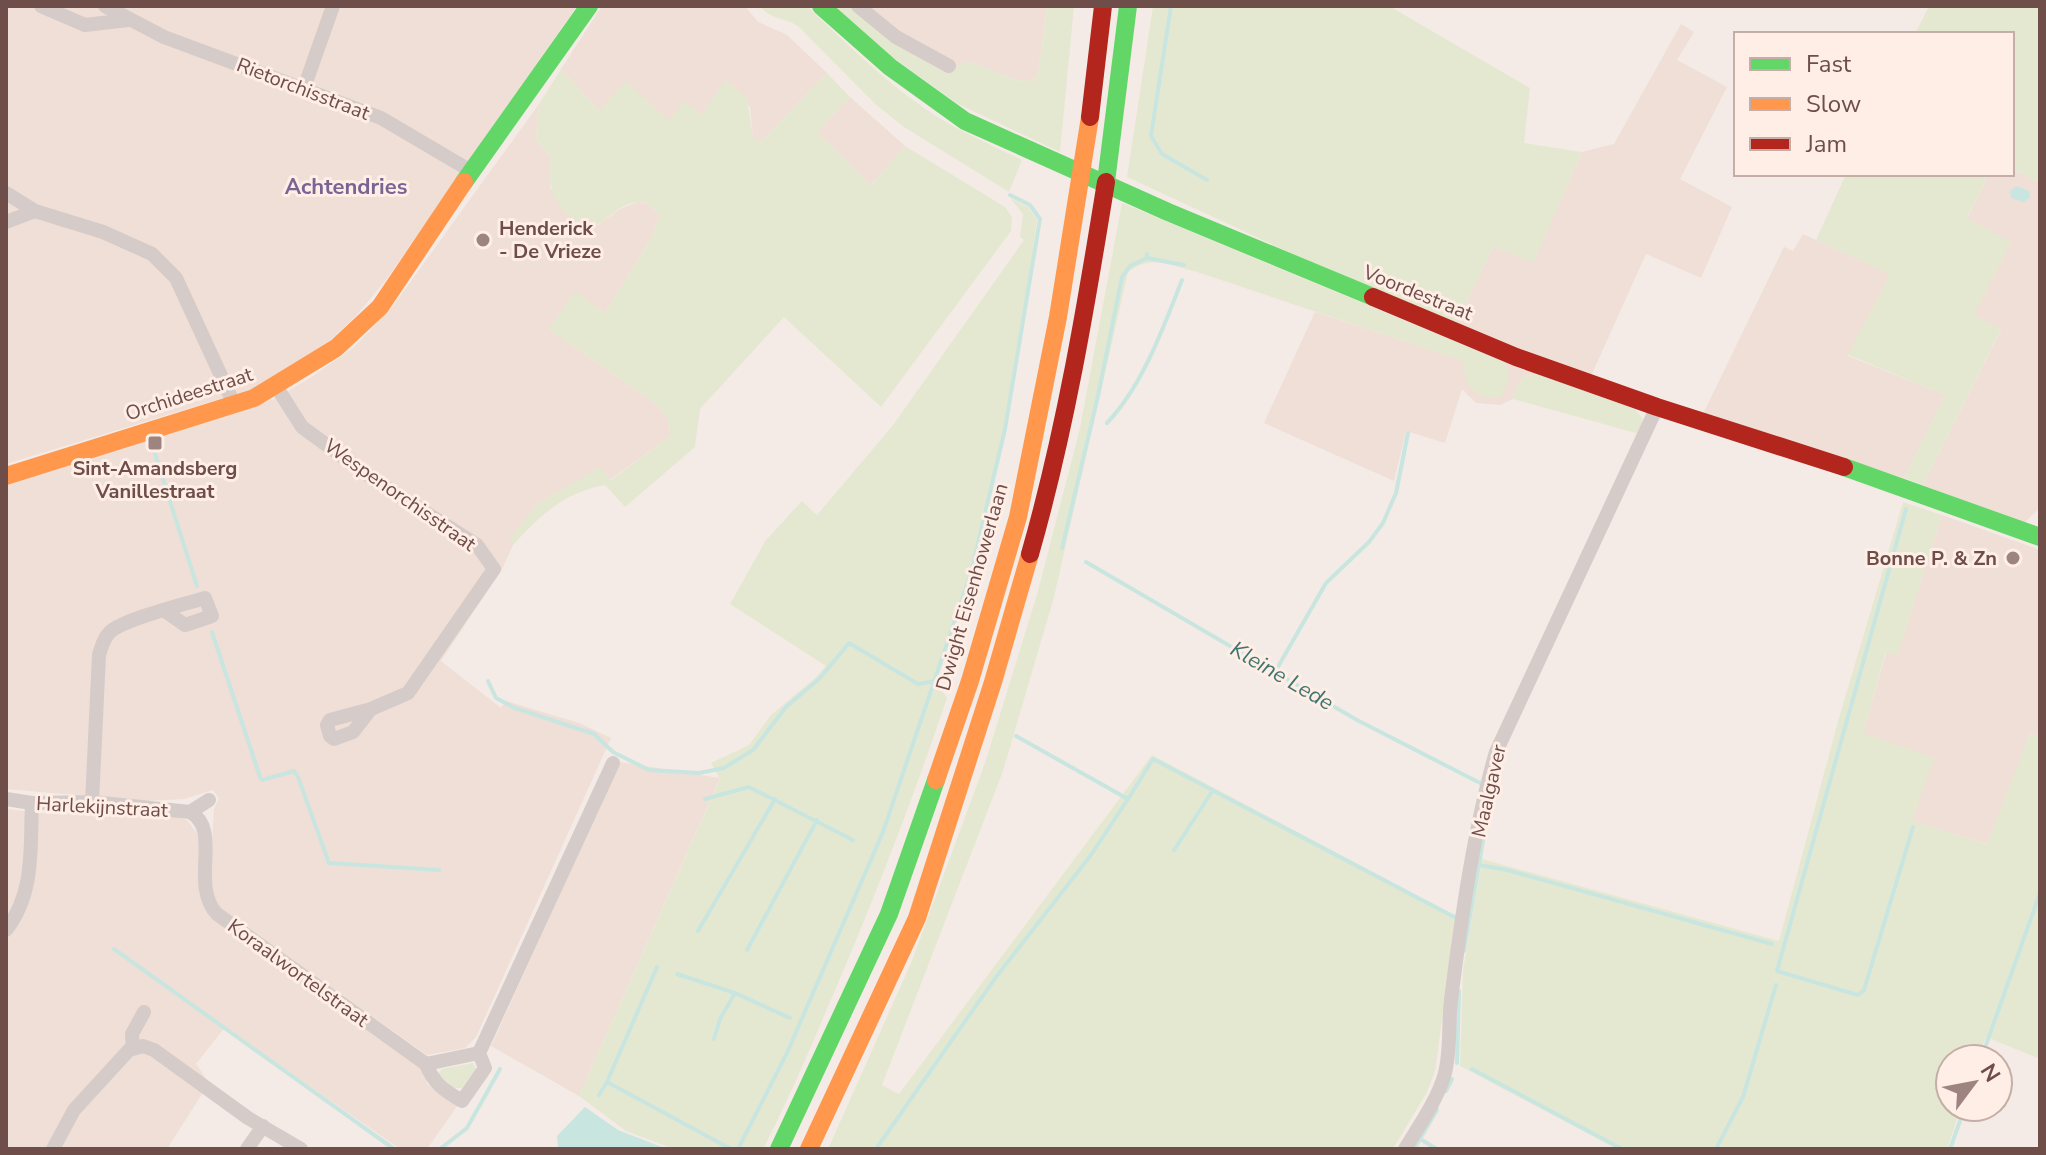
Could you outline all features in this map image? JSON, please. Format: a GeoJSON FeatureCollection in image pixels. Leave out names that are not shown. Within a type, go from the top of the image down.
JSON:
{"type":"FeatureCollection","features":[{"type":"Feature","properties":{"kind":"main road","name":"Orchideestraat"},"geometry":{"type":"LineString","coordinates":[[6,476],[254,398],[336,348],[380,307],[471,171],[589,6]]}},
{"type":"Feature","properties":{"kind":"main road","name":"Voordestraat"},"geometry":{"type":"LineString","coordinates":[[821,6],[890,67],[965,121],[1168,212],[1516,357],[1657,407],[1731,428],[2038,532]]}},
{"type":"Feature","properties":{"kind":"main road","name":"Dwight Eisenhowerlaan"},"geometry":{"type":"LineString","coordinates":[[779,1149],[889,914],[970,681],[1018,517],[1063,287],[1088,137],[1103,6]]}},
{"type":"Feature","properties":{"kind":"main road"},"geometry":{"type":"LineString","coordinates":[[809,1149],[917,918],[993,682],[1043,508],[1084,316],[1109,160],[1128,6]]}},
{"type":"Feature","properties":{"kind":"street"},"geometry":{"type":"LineString","coordinates":[[41,6],[85,25],[128,20]]}},
{"type":"Feature","properties":{"kind":"street","name":"Rietorchisstraat"},"geometry":{"type":"LineString","coordinates":[[105,6],[164,37],[381,118],[471,171]]}},
{"type":"Feature","properties":{"kind":"street"},"geometry":{"type":"LineString","coordinates":[[304,88],[333,6]]}},
{"type":"Feature","properties":{"kind":"street"},"geometry":{"type":"LineString","coordinates":[[858,6],[896,37],[949,66]]}},
{"type":"Feature","properties":{"kind":"street"},"geometry":{"type":"LineString","coordinates":[[6,193],[35,211],[103,232],[152,254],[176,278],[234,404]]}},
{"type":"Feature","properties":{"kind":"street"},"geometry":{"type":"LineString","coordinates":[[6,222],[35,211]]}},
{"type":"Feature","properties":{"kind":"street","name":"Wespenorchisstraat"},"geometry":{"type":"LineString","coordinates":[[276,386],[302,427],[376,481],[477,545],[494,569],[408,693],[371,709]]}},
{"type":"Feature","properties":{"kind":"street","name":"Maalgaver"},"geometry":{"type":"LineString","coordinates":[[1405,1149],[1444,1076],[1463,921],[1496,752],[1657,407]]}},
{"type":"Feature","properties":{"kind":"street"},"geometry":{"type":"LineString","coordinates":[[92,802],[99,655],[103,642],[112,630],[165,611]]}},
{"type":"Feature","properties":{"kind":"street","name":"Koraalwortelstraat"},"geometry":{"type":"LineString","coordinates":[[193,814],[206,830],[203,881],[208,905],[426,1064],[440,1087],[462,1101],[485,1068],[479,1053],[613,763]]}},
{"type":"Feature","properties":{"kind":"street","name":"Harlekijnstraat"},"geometry":{"type":"LineString","coordinates":[[6,799],[32,803],[92,802],[193,814]]}},
{"type":"Feature","properties":{"kind":"street"},"geometry":{"type":"LineString","coordinates":[[193,814],[209,800]]}},
{"type":"Feature","properties":{"kind":"street"},"geometry":{"type":"LineString","coordinates":[[6,930],[21,908],[29,887],[32,803]]}},
{"type":"Feature","properties":{"kind":"street"},"geometry":{"type":"LineString","coordinates":[[133,1048],[132,1034],[144,1012]]}},
{"type":"Feature","properties":{"kind":"street"},"geometry":{"type":"LineString","coordinates":[[53,1149],[74,1110],[133,1048],[143,1046],[154,1050],[301,1149]]}},
{"type":"Feature","properties":{"kind":"street"},"geometry":{"type":"LineString","coordinates":[[426,1064],[479,1053]]}},
{"type":"Feature","properties":{"kind":"street"},"geometry":{"type":"LineString","coordinates":[[247,1149],[263,1126]]}},
{"type":"Feature","properties":{"kind":"shaded area"},"geometry":{"type":"Polygon","coordinates":[[[6,6],[577,6],[386,280],[355,317],[327,343],[252,389],[6,464],[6,6]]]}},
{"type":"Feature","properties":{"kind":"shaded area"},"geometry":{"type":"Polygon","coordinates":[[[602,6],[745,6],[758,22],[787,35],[827,73],[761,142],[753,139],[750,107],[725,81],[702,115],[669,121],[599,111],[561,69],[602,6]]]}},
{"type":"Feature","properties":{"kind":"shaded area"},"geometry":{"type":"Polygon","coordinates":[[[855,6],[1047,6],[1038,74],[1031,81],[1016,80],[967,61],[951,71],[855,6]]]}},
{"type":"Feature","properties":{"kind":"shaded area"},"geometry":{"type":"Polygon","coordinates":[[[1681,24],[1694,32],[1677,60],[1727,87],[1680,179],[1732,207],[1701,278],[1646,254],[1591,376],[1456,326],[1493,246],[1533,262],[1582,152],[1614,144],[1681,24]]]}},
{"type":"Feature","properties":{"kind":"shaded area"},"geometry":{"type":"Polygon","coordinates":[[[850,97],[905,146],[871,185],[817,132],[850,97]]]}},
{"type":"Feature","properties":{"kind":"shaded area"},"geometry":{"type":"Polygon","coordinates":[[[539,104],[536,139],[551,158],[550,188],[598,225],[620,209],[638,202],[648,204],[660,216],[654,233],[605,313],[549,329],[658,406],[669,420],[670,436],[610,480],[600,468],[537,504],[510,540],[513,545],[502,569],[441,661],[501,708],[506,701],[579,723],[611,738],[476,1037],[465,1048],[427,1055],[223,911],[214,898],[210,882],[214,809],[219,798],[213,790],[184,799],[144,801],[6,789],[6,482],[277,398],[353,348],[393,306],[539,104]]]}},
{"type":"Feature","properties":{"kind":"shaded area"},"geometry":{"type":"Polygon","coordinates":[[[2014,170],[2040,183],[2040,508],[2025,522],[1923,485],[2001,330],[1974,316],[1967,219],[1988,176],[2014,176],[2014,170]]]}},
{"type":"Feature","properties":{"kind":"shaded area"},"geometry":{"type":"Polygon","coordinates":[[[1803,234],[1890,274],[1848,356],[1945,395],[1904,478],[1703,414],[1784,247],[1793,251],[1803,234]]]}},
{"type":"Feature","properties":{"kind":"shaded area"},"geometry":{"type":"Polygon","coordinates":[[[1315,312],[1464,361],[1468,383],[1504,362],[1542,376],[1527,375],[1518,384],[1513,399],[1500,405],[1476,403],[1462,389],[1445,443],[1406,431],[1394,481],[1264,423],[1315,312]]]}},
{"type":"Feature","properties":{"kind":"shaded area"},"geometry":{"type":"Polygon","coordinates":[[[1942,515],[2040,550],[2040,737],[2030,733],[1988,844],[1911,821],[1863,733],[1887,650],[1897,655],[1942,515]]]}},
{"type":"Feature","properties":{"kind":"shaded area"},"geometry":{"type":"Polygon","coordinates":[[[620,762],[720,778],[579,1096],[491,1046],[620,762]]]}},
{"type":"Feature","properties":{"kind":"shaded area"},"geometry":{"type":"Polygon","coordinates":[[[6,809],[187,820],[199,836],[199,891],[209,914],[425,1068],[427,1084],[458,1105],[427,1149],[400,1149],[225,1027],[196,1064],[209,1083],[167,1149],[6,1149],[6,809]]]}},
{"type":"Feature","properties":{"kind":"green space"},"geometry":{"type":"Polygon","coordinates":[[[759,6],[807,6],[878,72],[924,108],[1022,160],[1009,192],[904,127],[875,104],[799,27],[769,14],[759,6]]]}},
{"type":"Feature","properties":{"kind":"green space"},"geometry":{"type":"Polygon","coordinates":[[[833,6],[855,6],[951,70],[967,61],[1016,80],[1031,81],[1038,74],[1047,6],[1074,6],[1060,152],[958,104],[877,46],[833,6]]]}},
{"type":"Feature","properties":{"kind":"green space"},"geometry":{"type":"Polygon","coordinates":[[[1153,6],[1389,6],[1530,88],[1524,143],[1582,152],[1533,263],[1493,246],[1456,326],[1381,295],[1127,177],[1153,6]]]}},
{"type":"Feature","properties":{"kind":"green space"},"geometry":{"type":"Polygon","coordinates":[[[1929,6],[2040,6],[2040,183],[2014,170],[2014,32],[1916,32],[1929,6]]]}},
{"type":"Feature","properties":{"kind":"green space"},"geometry":{"type":"Polygon","coordinates":[[[561,69],[599,111],[626,81],[669,121],[684,101],[702,115],[725,80],[747,98],[753,138],[761,142],[827,73],[850,97],[817,132],[871,185],[905,146],[1005,207],[1012,217],[1011,231],[881,407],[784,317],[700,409],[695,447],[625,507],[605,485],[590,489],[554,507],[513,545],[509,540],[537,504],[600,467],[611,480],[670,436],[669,420],[658,406],[549,329],[575,291],[605,313],[654,233],[660,216],[649,205],[640,202],[628,204],[602,222],[586,227],[576,222],[559,205],[551,186],[551,158],[536,139],[539,104],[561,69]]]}},
{"type":"Feature","properties":{"kind":"green space"},"geometry":{"type":"Polygon","coordinates":[[[1845,176],[1988,176],[1967,218],[2011,242],[1974,315],[2001,329],[1923,485],[1904,478],[1945,395],[1848,355],[1890,274],[1816,240],[1845,176]]]}},
{"type":"Feature","properties":{"kind":"green space"},"geometry":{"type":"Polygon","coordinates":[[[1010,198],[1028,207],[1037,219],[1018,359],[998,464],[971,567],[935,680],[947,698],[908,808],[851,952],[763,1149],[674,1149],[626,1131],[579,1096],[720,779],[711,763],[749,745],[771,715],[826,666],[730,604],[766,540],[802,501],[817,515],[893,425],[1024,240],[1020,237],[1023,214],[1010,198]]]}},
{"type":"Feature","properties":{"kind":"green space"},"geometry":{"type":"Polygon","coordinates":[[[1122,203],[1504,362],[1510,372],[1504,393],[1499,398],[1482,396],[1469,384],[1463,361],[1168,264],[1145,263],[1128,272],[1054,597],[1003,771],[882,1085],[899,1094],[1152,755],[1456,916],[1435,1072],[1427,1092],[1393,1149],[828,1149],[911,963],[985,763],[1038,591],[1080,428],[1122,203]]]}},
{"type":"Feature","properties":{"kind":"green space"},"geometry":{"type":"Polygon","coordinates":[[[1527,375],[1542,376],[1635,409],[1643,419],[1639,434],[1513,399],[1518,384],[1527,375]]]}},
{"type":"Feature","properties":{"kind":"green space"},"geometry":{"type":"Polygon","coordinates":[[[1903,502],[1942,515],[1897,656],[1886,651],[1863,733],[1934,758],[1912,821],[1987,844],[2030,733],[2040,737],[2040,1059],[2014,1048],[2014,1043],[2001,1043],[1986,1037],[1984,1043],[1934,1043],[1934,1123],[1956,1123],[1947,1149],[1617,1149],[1460,1066],[1463,970],[1482,859],[1779,941],[1837,725],[1903,502]]]}},
{"type":"Feature","properties":{"kind":"green space"},"geometry":{"type":"Polygon","coordinates":[[[473,1063],[476,1069],[462,1088],[454,1088],[438,1074],[442,1069],[473,1063]]]}},
{"type":"Feature","properties":{"kind":"water"},"geometry":{"type":"Polygon","coordinates":[[[2016,186],[2029,191],[2030,198],[2023,202],[2011,198],[2010,191],[2016,186]]]}},
{"type":"Feature","properties":{"kind":"water"},"geometry":{"type":"Polygon","coordinates":[[[585,1107],[618,1130],[667,1149],[558,1149],[557,1136],[585,1107]]]}},
{"type":"Feature","properties":{"kind":"waterway","name":"Kleine Lede"},"geometry":{"type":"LineString","coordinates":[[1171,6],[1151,136],[1162,154],[1207,180]]}},
{"type":"Feature","properties":{"kind":"waterway"},"geometry":{"type":"LineString","coordinates":[[738,1149],[787,1053],[883,832],[971,573],[1005,429],[1040,219],[1030,205],[1010,195]]}},
{"type":"Feature","properties":{"kind":"waterway","name":"Kleine Lede"},"geometry":{"type":"LineString","coordinates":[[1062,548],[1122,277],[1130,266],[1147,258],[1147,254]]}},
{"type":"Feature","properties":{"kind":"waterway"},"geometry":{"type":"LineString","coordinates":[[1147,258],[1184,265]]}},
{"type":"Feature","properties":{"kind":"waterway"},"geometry":{"type":"LineString","coordinates":[[1107,423],[1142,374],[1182,280]]}},
{"type":"Feature","properties":{"kind":"waterway"},"geometry":{"type":"LineString","coordinates":[[1275,672],[1326,583],[1369,542],[1383,523],[1396,493],[1408,433]]}},
{"type":"Feature","properties":{"kind":"waterway"},"geometry":{"type":"LineString","coordinates":[[154,451],[197,586]]}},
{"type":"Feature","properties":{"kind":"waterway"},"geometry":{"type":"LineString","coordinates":[[1906,509],[1777,971],[1858,995],[1864,990],[1913,827]]}},
{"type":"Feature","properties":{"kind":"waterway","name":"Kleine Lede"},"geometry":{"type":"LineString","coordinates":[[1086,562],[1357,720],[1482,784]]}},
{"type":"Feature","properties":{"kind":"waterway"},"geometry":{"type":"LineString","coordinates":[[212,632],[260,777],[262,780],[294,771],[329,863],[439,870]]}},
{"type":"Feature","properties":{"kind":"waterway"},"geometry":{"type":"LineString","coordinates":[[488,681],[496,698],[515,708],[594,734],[613,752],[649,770],[699,773],[724,768],[753,750],[786,707],[820,678],[849,643],[918,684],[935,681]]}},
{"type":"Feature","properties":{"kind":"waterway"},"geometry":{"type":"LineString","coordinates":[[1016,736],[1128,799],[1153,759],[1458,919]]}},
{"type":"Feature","properties":{"kind":"waterway"},"geometry":{"type":"LineString","coordinates":[[705,799],[749,787],[853,840]]}},
{"type":"Feature","properties":{"kind":"waterway"},"geometry":{"type":"LineString","coordinates":[[1174,850],[1213,790]]}},
{"type":"Feature","properties":{"kind":"waterway"},"geometry":{"type":"LineString","coordinates":[[698,931],[775,799]]}},
{"type":"Feature","properties":{"kind":"waterway"},"geometry":{"type":"LineString","coordinates":[[876,1149],[996,977],[1091,855],[1128,799]]}},
{"type":"Feature","properties":{"kind":"waterway","name":"Kleine Lede"},"geometry":{"type":"LineString","coordinates":[[1464,951],[1489,806]]}},
{"type":"Feature","properties":{"kind":"waterway"},"geometry":{"type":"LineString","coordinates":[[747,950],[817,820]]}},
{"type":"Feature","properties":{"kind":"waterway"},"geometry":{"type":"LineString","coordinates":[[1479,865],[1507,870],[1772,944]]}},
{"type":"Feature","properties":{"kind":"waterway"},"geometry":{"type":"LineString","coordinates":[[1987,1043],[2040,893]]}},
{"type":"Feature","properties":{"kind":"waterway"},"geometry":{"type":"LineString","coordinates":[[114,949],[394,1149]]}},
{"type":"Feature","properties":{"kind":"waterway"},"geometry":{"type":"LineString","coordinates":[[599,1095],[657,967]]}},
{"type":"Feature","properties":{"kind":"waterway"},"geometry":{"type":"LineString","coordinates":[[677,974],[735,993],[790,1018]]}},
{"type":"Feature","properties":{"kind":"waterway"},"geometry":{"type":"LineString","coordinates":[[1716,1149],[1743,1097],[1776,985]]}},
{"type":"Feature","properties":{"kind":"waterway","name":"Kleine Lede"},"geometry":{"type":"LineString","coordinates":[[1457,1063],[1459,991]]}},
{"type":"Feature","properties":{"kind":"waterway"},"geometry":{"type":"LineString","coordinates":[[714,1039],[720,1019],[735,993]]}},
{"type":"Feature","properties":{"kind":"waterway"},"geometry":{"type":"LineString","coordinates":[[440,1149],[467,1128],[500,1069]]}},
{"type":"Feature","properties":{"kind":"waterway"},"geometry":{"type":"LineString","coordinates":[[1472,1069],[1622,1149]]}},
{"type":"Feature","properties":{"kind":"waterway","name":"Kleine Lede"},"geometry":{"type":"LineString","coordinates":[[1446,1091],[1452,1079]]}},
{"type":"Feature","properties":{"kind":"waterway"},"geometry":{"type":"LineString","coordinates":[[607,1082],[731,1149]]}},
{"type":"Feature","properties":{"kind":"waterway","name":"Kleine Lede"},"geometry":{"type":"LineString","coordinates":[[1414,1149],[1437,1110]]}},
{"type":"Feature","properties":{"kind":"waterway"},"geometry":{"type":"LineString","coordinates":[[1950,1149],[1959,1123]]}},
{"type":"Feature","properties":{"kind":"waterway"},"geometry":{"type":"LineString","coordinates":[[1420,1139],[1437,1149]]}},
{"type":"Feature","properties":{"kind":"traffic: fast"},"geometry":{"type":"LineString","coordinates":[[464,182],[589,6]]}},
{"type":"Feature","properties":{"kind":"traffic: fast"},"geometry":{"type":"LineString","coordinates":[[821,6],[890,67],[965,121],[1168,212],[1373,297]]}},
{"type":"Feature","properties":{"kind":"traffic: fast"},"geometry":{"type":"LineString","coordinates":[[1106,182],[1128,6]]}},
{"type":"Feature","properties":{"kind":"traffic: fast"},"geometry":{"type":"LineString","coordinates":[[1844,467],[2040,537]]}},
{"type":"Feature","properties":{"kind":"traffic: fast"},"geometry":{"type":"LineString","coordinates":[[779,1149],[889,914],[936,780]]}},
{"type":"Feature","properties":{"kind":"traffic: slow"},"geometry":{"type":"LineString","coordinates":[[936,780],[970,681],[1018,517],[1058,317],[1090,117]]}},
{"type":"Feature","properties":{"kind":"traffic: slow"},"geometry":{"type":"LineString","coordinates":[[6,476],[254,398],[336,348],[380,307],[464,182]]}},
{"type":"Feature","properties":{"kind":"traffic: slow"},"geometry":{"type":"LineString","coordinates":[[809,1149],[917,918],[993,682],[1030,554]]}},
{"type":"Feature","properties":{"kind":"traffic: jam"},"geometry":{"type":"LineString","coordinates":[[1090,117],[1103,6]]}},
{"type":"Feature","properties":{"kind":"traffic: jam"},"geometry":{"type":"LineString","coordinates":[[1030,554],[1064,415],[1106,182]]}},
{"type":"Feature","properties":{"kind":"traffic: jam"},"geometry":{"type":"LineString","coordinates":[[1373,297],[1516,357],[1657,407],[1844,467]]}},
{"type":"Feature","properties":{"kind":"place","name":"Henderick - De Vrieze"},"geometry":{"type":"Point","coordinates":[483,240]}},
{"type":"Feature","properties":{"kind":"place","name":"Sint-Amandsberg Vanillestraat"},"geometry":{"type":"Point","coordinates":[155,443]}},
{"type":"Feature","properties":{"kind":"place","name":"Bonne P. & Zn"},"geometry":{"type":"Point","coordinates":[2013,558]}},
{"type":"Feature","properties":{"kind":"district","name":"Achtendries"},"geometry":{"type":"Point","coordinates":[346,187]}}]}
